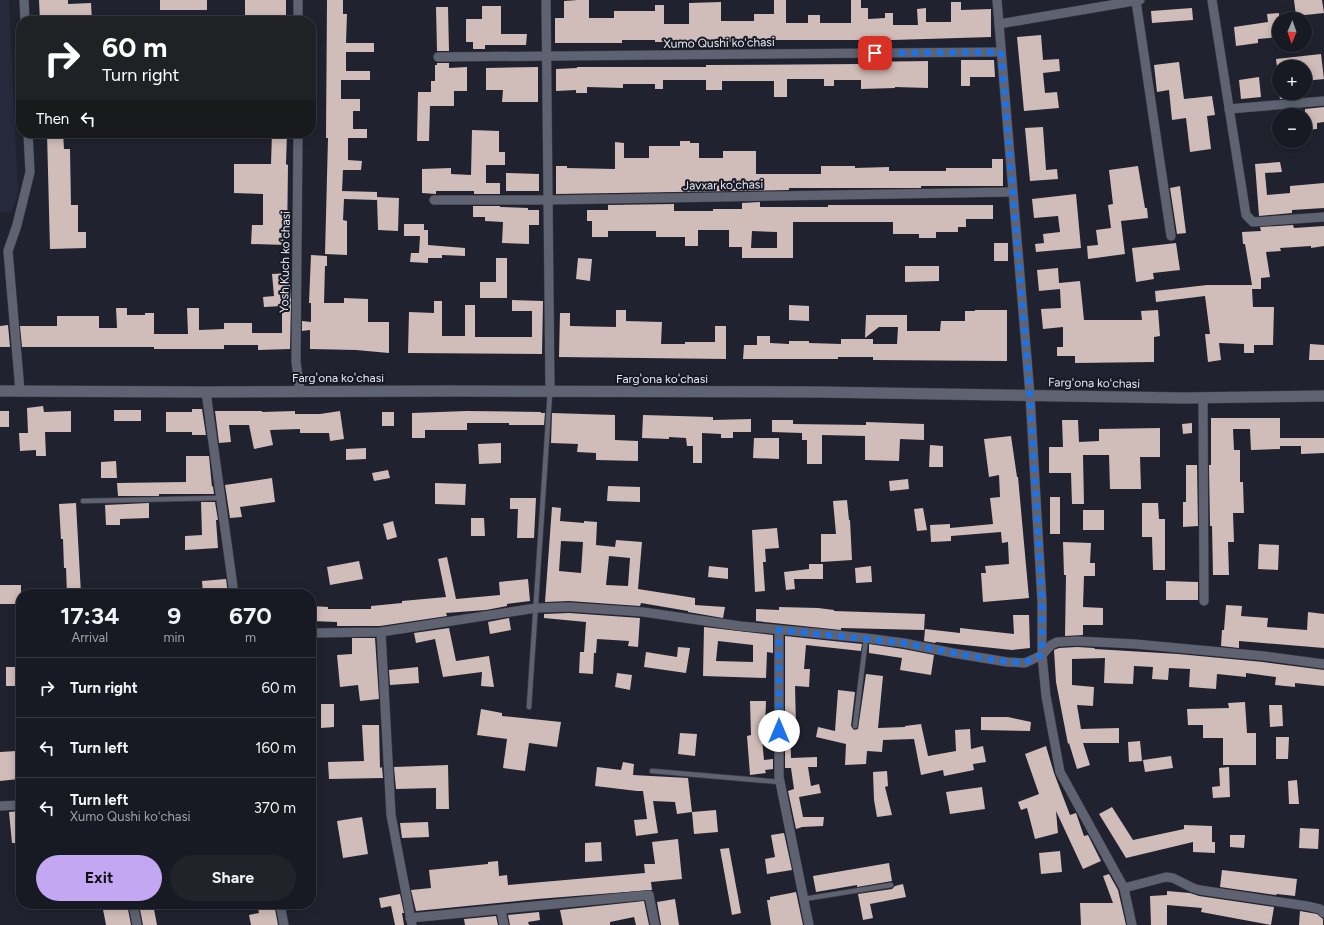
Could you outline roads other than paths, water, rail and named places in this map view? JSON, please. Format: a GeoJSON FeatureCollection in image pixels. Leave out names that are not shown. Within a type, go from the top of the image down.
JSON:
{"type":"FeatureCollection","features":[{"type":"Feature","properties":{"kind":"street"},"geometry":{"type":"LineString","coordinates":[[24,0],[25,16]]}},
{"type":"Feature","properties":{"kind":"street"},"geometry":{"type":"LineString","coordinates":[[298,0],[298,16]]}},
{"type":"Feature","properties":{"kind":"street"},"geometry":{"type":"LineString","coordinates":[[546,0],[550,392]]}},
{"type":"Feature","properties":{"kind":"street"},"geometry":{"type":"LineString","coordinates":[[997,0],[1030,395],[1042,602],[1042,655],[1046,696],[1060,772],[1124,888],[1132,925]]}},
{"type":"Feature","properties":{"kind":"street"},"geometry":{"type":"LineString","coordinates":[[998,24],[1138,0],[1171,236]]}},
{"type":"Feature","properties":{"kind":"street"},"geometry":{"type":"LineString","coordinates":[[1212,0],[1246,215],[1253,222],[1324,217]]}},
{"type":"Feature","properties":{"kind":"street","name":"Xumo Qushi koʻchasi"},"geometry":{"type":"LineString","coordinates":[[438,57],[1001,52]]}},
{"type":"Feature","properties":{"kind":"street"},"geometry":{"type":"LineString","coordinates":[[1229,109],[1324,101]]}},
{"type":"Feature","properties":{"kind":"street"},"geometry":{"type":"LineString","coordinates":[[20,391],[8,251],[17,225],[30,172],[28,138]]}},
{"type":"Feature","properties":{"kind":"street","name":"Yosh Kuch koʻchasi"},"geometry":{"type":"LineString","coordinates":[[298,138],[296,362],[300,391]]}},
{"type":"Feature","properties":{"kind":"street","name":"Javxar koʻchasi"},"geometry":{"type":"LineString","coordinates":[[434,200],[548,200],[1012,192]]}},
{"type":"Feature","properties":{"kind":"street","name":"Fargʻona koʻchasi"},"geometry":{"type":"LineString","coordinates":[[0,391],[818,392],[1202,398],[1324,396]]}},
{"type":"Feature","properties":{"kind":"street"},"geometry":{"type":"LineString","coordinates":[[206,392],[233,589]]}},
{"type":"Feature","properties":{"kind":"street"},"geometry":{"type":"LineString","coordinates":[[1202,398],[1204,601]]}},
{"type":"Feature","properties":{"kind":"street"},"geometry":{"type":"LineString","coordinates":[[316,633],[381,632],[536,608],[569,607],[643,612],[740,626],[866,638],[904,643],[1007,662],[1025,662],[1042,655],[1051,645],[1057,642],[1077,642],[1135,644],[1264,656],[1324,664]]}},
{"type":"Feature","properties":{"kind":"street"},"geometry":{"type":"LineString","coordinates":[[779,630],[780,782],[809,925]]}},
{"type":"Feature","properties":{"kind":"street"},"geometry":{"type":"LineString","coordinates":[[381,632],[391,815],[411,922],[501,910],[649,895],[655,925]]}},
{"type":"Feature","properties":{"kind":"street"},"geometry":{"type":"LineString","coordinates":[[0,806],[16,805]]}},
{"type":"Feature","properties":{"kind":"street"},"geometry":{"type":"LineString","coordinates":[[1124,888],[1166,877],[1173,878],[1200,890],[1307,906],[1320,909],[1324,913]]}},
{"type":"Feature","properties":{"kind":"street"},"geometry":{"type":"LineString","coordinates":[[134,909],[137,925]]}},
{"type":"Feature","properties":{"kind":"street"},"geometry":{"type":"LineString","coordinates":[[281,909],[284,925]]}},
{"type":"Feature","properties":{"kind":"street"},"geometry":{"type":"LineString","coordinates":[[501,910],[504,925]]}},
{"type":"Feature","properties":{"kind":"lane"},"geometry":{"type":"LineString","coordinates":[[529,707],[550,392]]}},
{"type":"Feature","properties":{"kind":"lane"},"geometry":{"type":"LineString","coordinates":[[83,501],[220,498]]}},
{"type":"Feature","properties":{"kind":"lane"},"geometry":{"type":"LineString","coordinates":[[855,726],[866,638]]}},
{"type":"Feature","properties":{"kind":"lane"},"geometry":{"type":"LineString","coordinates":[[652,771],[780,782]]}},
{"type":"Feature","properties":{"kind":"lane"},"geometry":{"type":"LineString","coordinates":[[804,900],[891,885]]}}]}
